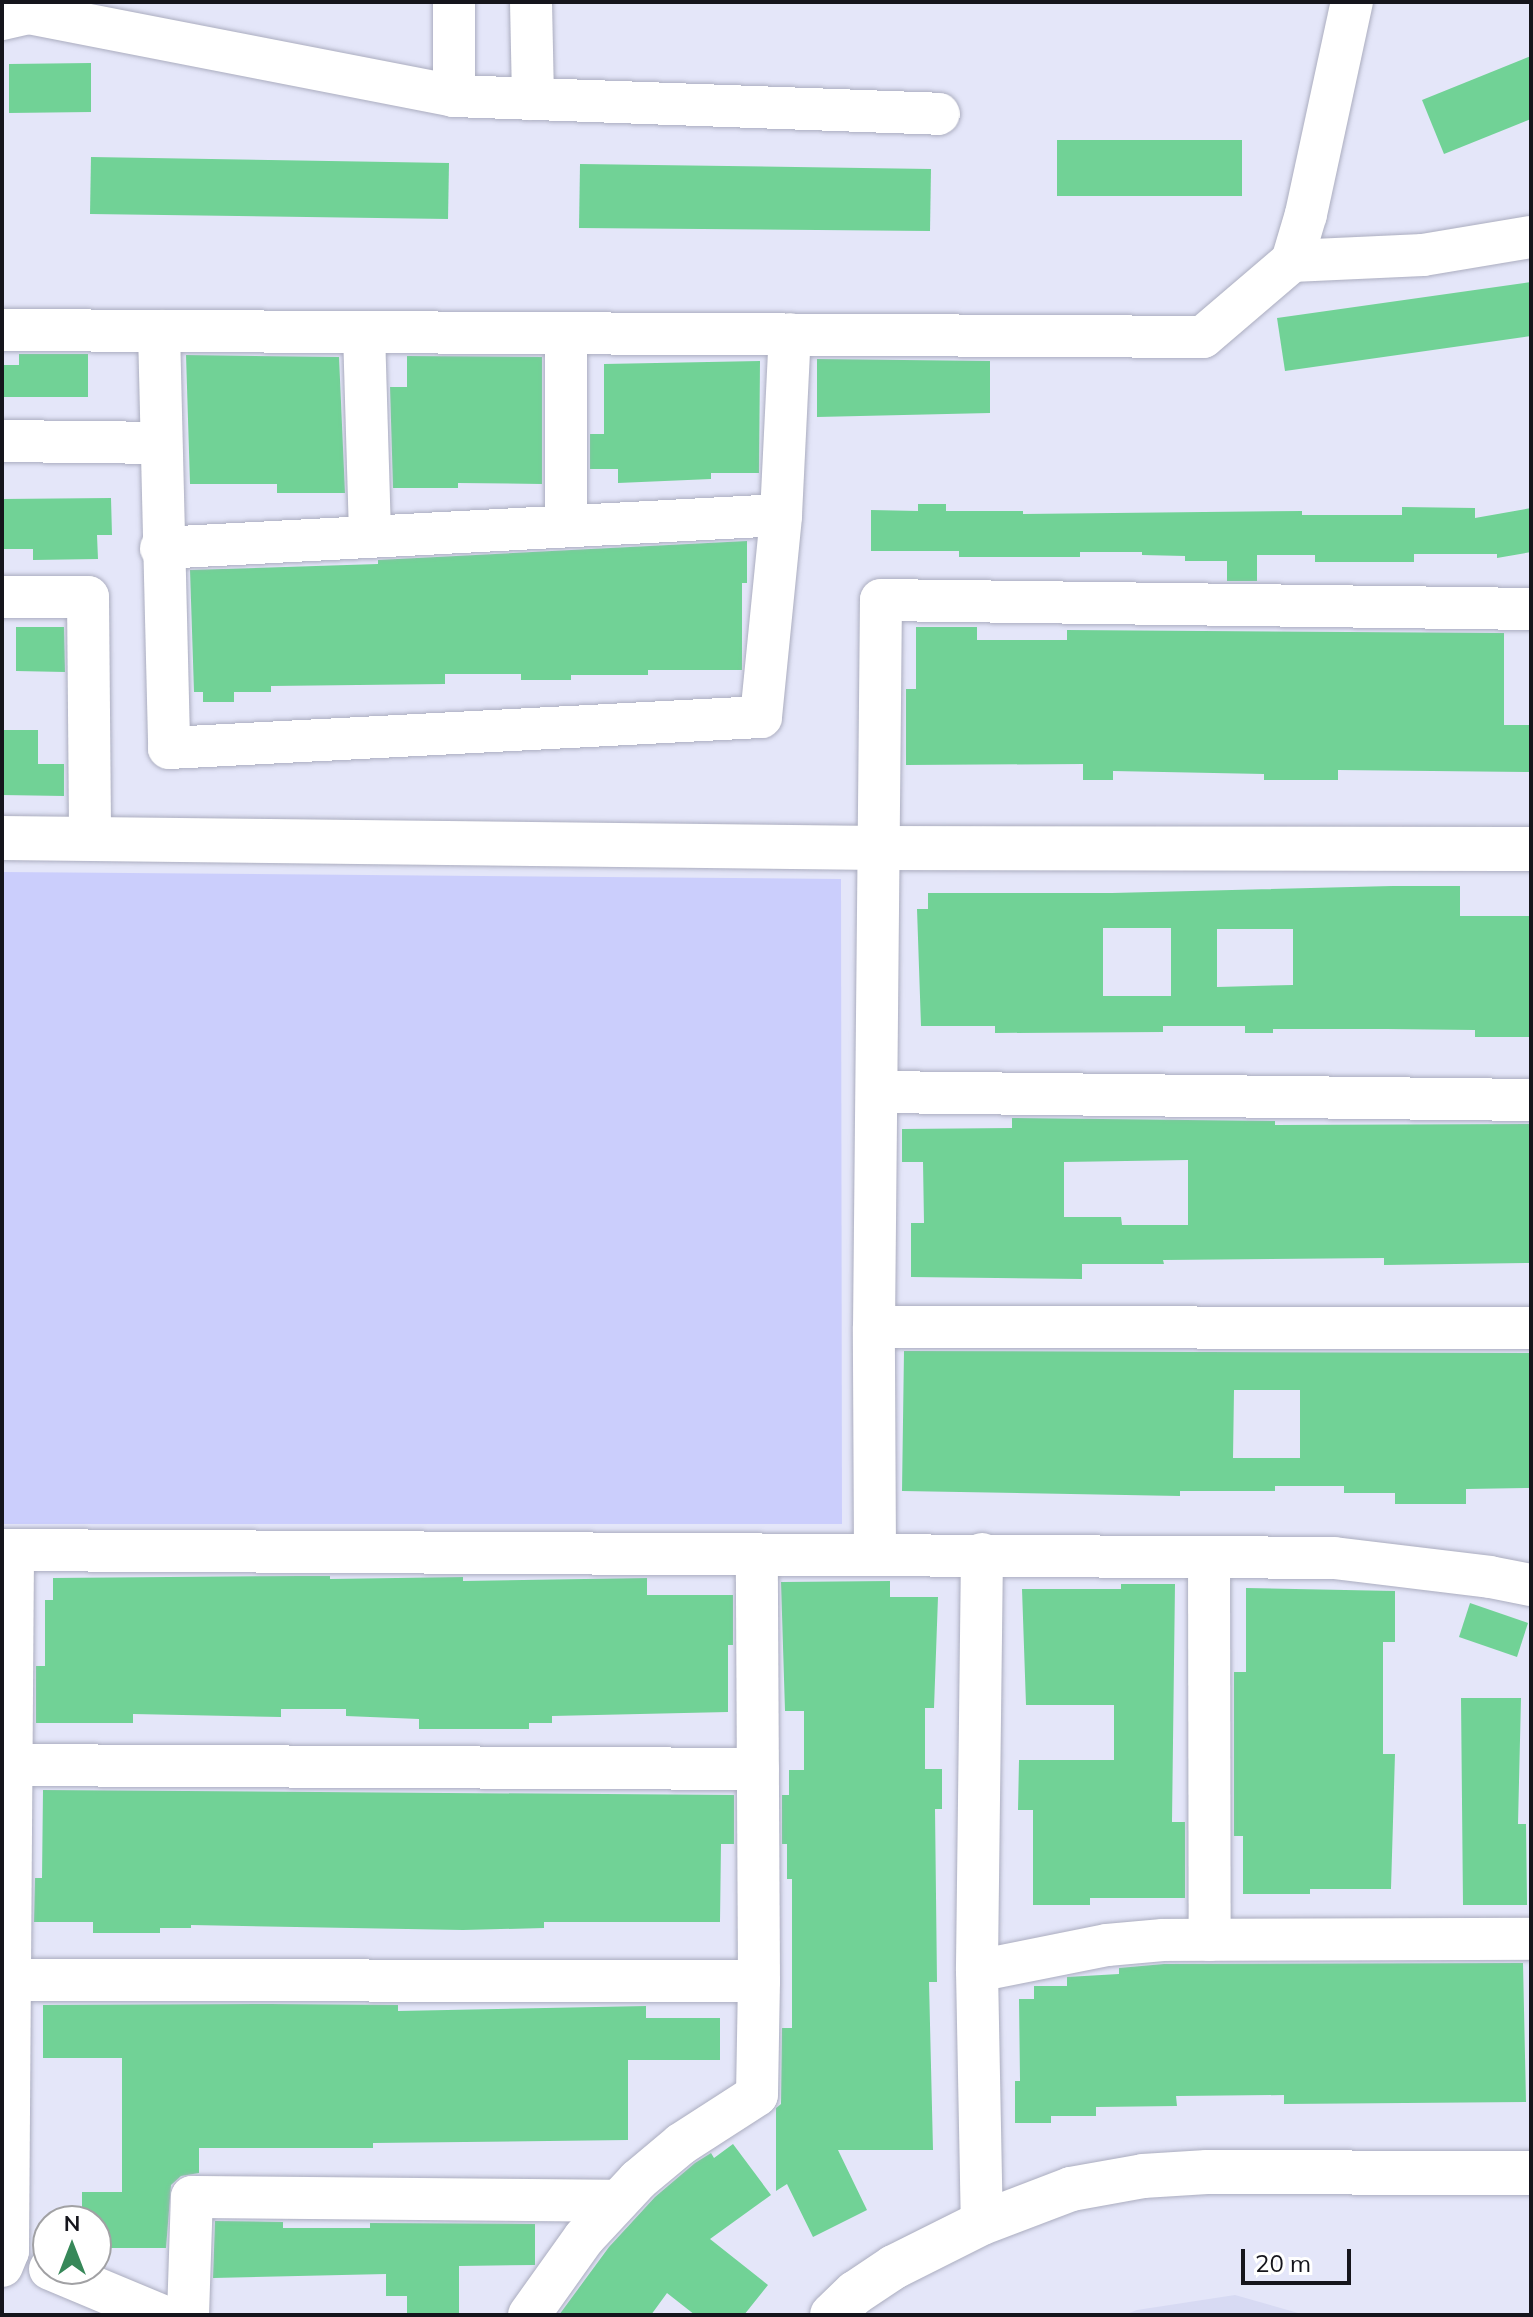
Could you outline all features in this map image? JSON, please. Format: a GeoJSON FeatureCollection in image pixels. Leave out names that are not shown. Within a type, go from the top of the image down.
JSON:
{"type":"FeatureCollection","features":[{"type":"Feature","properties":{"kind":"street"},"geometry":{"type":"LineString","coordinates":[[454,2],[454,96]]}},
{"type":"Feature","properties":{"kind":"street"},"geometry":{"type":"LineString","coordinates":[[531,2],[533,99]]}},
{"type":"Feature","properties":{"kind":"street"},"geometry":{"type":"LineString","coordinates":[[2,330],[1203,337],[1292,261],[1306,214],[1352,2]]}},
{"type":"Feature","properties":{"kind":"street"},"geometry":{"type":"LineString","coordinates":[[19,12],[454,96],[939,114]]}},
{"type":"Feature","properties":{"kind":"street"},"geometry":{"type":"LineString","coordinates":[[1292,261],[1423,255],[1531,237]]}},
{"type":"Feature","properties":{"kind":"street"},"geometry":{"type":"LineString","coordinates":[[159,331],[161,548],[169,748],[761,717],[781,515],[790,334]]}},
{"type":"Feature","properties":{"kind":"street"},"geometry":{"type":"LineString","coordinates":[[364,332],[370,537]]}},
{"type":"Feature","properties":{"kind":"street"},"geometry":{"type":"LineString","coordinates":[[566,333],[566,526]]}},
{"type":"Feature","properties":{"kind":"street"},"geometry":{"type":"LineString","coordinates":[[2,441],[161,443]]}},
{"type":"Feature","properties":{"kind":"street"},"geometry":{"type":"LineString","coordinates":[[161,548],[781,515]]}},
{"type":"Feature","properties":{"kind":"street"},"geometry":{"type":"LineString","coordinates":[[2,597],[88,597],[90,839]]}},
{"type":"Feature","properties":{"kind":"street"},"geometry":{"type":"LineString","coordinates":[[875,1554],[874,1327],[881,600],[1531,609]]}},
{"type":"Feature","properties":{"kind":"street"},"geometry":{"type":"LineString","coordinates":[[2,838],[879,848],[1531,849]]}},
{"type":"Feature","properties":{"kind":"street"},"geometry":{"type":"LineString","coordinates":[[878,1092],[1531,1100]]}},
{"type":"Feature","properties":{"kind":"street"},"geometry":{"type":"LineString","coordinates":[[874,1327],[1531,1328]]}},
{"type":"Feature","properties":{"kind":"street"},"geometry":{"type":"LineString","coordinates":[[32,2264],[4,2255],[7,1550],[1334,1558],[1531,1585]]}},
{"type":"Feature","properties":{"kind":"street"},"geometry":{"type":"LineString","coordinates":[[529,2315],[584,2238],[618,2201],[681,2144],[757,2095],[757,1554]]}},
{"type":"Feature","properties":{"kind":"street"},"geometry":{"type":"LineString","coordinates":[[982,1554],[977,1971],[982,2223]]}},
{"type":"Feature","properties":{"kind":"street"},"geometry":{"type":"LineString","coordinates":[[1209,1557],[1210,1940]]}},
{"type":"Feature","properties":{"kind":"street"},"geometry":{"type":"LineString","coordinates":[[6,1765],[758,1769]]}},
{"type":"Feature","properties":{"kind":"street"},"geometry":{"type":"LineString","coordinates":[[977,1971],[1107,1945],[1210,1940],[1531,1939]]}},
{"type":"Feature","properties":{"kind":"street"},"geometry":{"type":"LineString","coordinates":[[7,1980],[759,1981]]}},
{"type":"Feature","properties":{"kind":"street"},"geometry":{"type":"LineString","coordinates":[[832,2315],[855,2293],[894,2267],[982,2223],[1071,2189],[1143,2176],[1207,2172],[1531,2173]]}},
{"type":"Feature","properties":{"kind":"street"},"geometry":{"type":"LineString","coordinates":[[188,2315],[192,2197],[618,2201]]}},
{"type":"Feature","properties":{"kind":"street"},"geometry":{"type":"LineString","coordinates":[[88,2285],[160,2315]]}},
{"type":"Feature","properties":{"kind":"shaded area"},"geometry":{"type":"Polygon","coordinates":[[[2,872],[841,879],[842,1524],[2,1524],[2,872]]]}},
{"type":"Feature","properties":{"kind":"shaded area"},"geometry":{"type":"Polygon","coordinates":[[[1235,2295],[1305,2315],[1124,2315],[1137,2310],[1235,2295]]]}},
{"type":"Feature","properties":{"kind":"building"},"geometry":{"type":"Polygon","coordinates":[[[1531,56],[1531,119],[1444,154],[1422,100],[1531,56]]]}},
{"type":"Feature","properties":{"kind":"building"},"geometry":{"type":"Polygon","coordinates":[[[91,63],[91,112],[9,113],[9,64],[91,63]]]}},
{"type":"Feature","properties":{"kind":"building"},"geometry":{"type":"Polygon","coordinates":[[[1057,140],[1242,140],[1242,196],[1057,196],[1057,140]]]}},
{"type":"Feature","properties":{"kind":"building"},"geometry":{"type":"Polygon","coordinates":[[[91,157],[449,163],[448,219],[90,214],[91,157]]]}},
{"type":"Feature","properties":{"kind":"building"},"geometry":{"type":"Polygon","coordinates":[[[580,164],[931,169],[930,231],[579,228],[580,164]]]}},
{"type":"Feature","properties":{"kind":"building"},"geometry":{"type":"Polygon","coordinates":[[[1531,282],[1531,336],[1285,371],[1277,318],[1531,282]]]}},
{"type":"Feature","properties":{"kind":"building"},"geometry":{"type":"Polygon","coordinates":[[[19,354],[88,354],[88,397],[2,397],[2,365],[19,365],[19,354]]]}},
{"type":"Feature","properties":{"kind":"building"},"geometry":{"type":"Polygon","coordinates":[[[186,355],[339,357],[345,493],[277,493],[277,484],[190,484],[186,355]]]}},
{"type":"Feature","properties":{"kind":"building"},"geometry":{"type":"Polygon","coordinates":[[[407,356],[542,357],[542,484],[458,483],[458,488],[393,488],[390,387],[407,387],[407,356]]]}},
{"type":"Feature","properties":{"kind":"building"},"geometry":{"type":"Polygon","coordinates":[[[817,359],[990,361],[990,413],[817,417],[817,359]]]}},
{"type":"Feature","properties":{"kind":"building"},"geometry":{"type":"Polygon","coordinates":[[[760,361],[759,473],[711,473],[711,479],[618,483],[618,469],[590,469],[590,434],[604,434],[604,364],[760,361]]]}},
{"type":"Feature","properties":{"kind":"building"},"geometry":{"type":"Polygon","coordinates":[[[111,498],[112,535],[97,535],[98,559],[33,560],[33,549],[2,549],[2,499],[111,498]]]}},
{"type":"Feature","properties":{"kind":"building"},"geometry":{"type":"Polygon","coordinates":[[[918,504],[946,504],[946,511],[1023,511],[1023,514],[1302,511],[1302,515],[1402,515],[1402,507],[1475,508],[1475,518],[1531,508],[1531,552],[1497,558],[1497,554],[1414,554],[1414,562],[1315,562],[1315,555],[1257,555],[1257,581],[1227,581],[1227,561],[1185,561],[1185,556],[1142,555],[1142,552],[1080,552],[1080,557],[959,557],[959,551],[871,551],[871,510],[918,511],[918,504]]]}},
{"type":"Feature","properties":{"kind":"building"},"geometry":{"type":"Polygon","coordinates":[[[747,541],[747,583],[742,583],[742,670],[648,670],[648,675],[571,675],[571,680],[521,680],[521,674],[445,674],[445,684],[271,686],[271,692],[234,692],[234,702],[203,702],[203,692],[194,692],[190,570],[378,564],[378,560],[747,541]]]}},
{"type":"Feature","properties":{"kind":"building"},"geometry":{"type":"Polygon","coordinates":[[[16,627],[64,627],[65,672],[16,671],[16,627]]]}},
{"type":"Feature","properties":{"kind":"building"},"geometry":{"type":"Polygon","coordinates":[[[916,627],[977,627],[977,640],[1067,640],[1067,630],[1504,633],[1504,725],[1531,725],[1531,772],[1338,770],[1338,780],[1264,780],[1264,774],[1113,771],[1113,780],[1083,780],[1083,764],[906,765],[906,689],[916,689],[916,627]]]}},
{"type":"Feature","properties":{"kind":"building"},"geometry":{"type":"Polygon","coordinates":[[[2,730],[38,730],[38,764],[64,764],[64,796],[2,795],[2,730]]]}},
{"type":"Feature","properties":{"kind":"building"},"geometry":{"type":"Polygon","coordinates":[[[1460,886],[1460,916],[1531,916],[1531,1037],[1475,1037],[1475,1030],[1273,1029],[1273,1033],[1245,1033],[1245,1026],[1163,1026],[1163,1032],[995,1033],[995,1026],[921,1026],[917,909],[928,909],[928,893],[1112,893],[1460,886]],[[1103,928],[1103,996],[1171,996],[1171,928],[1103,928]],[[1217,929],[1217,987],[1293,985],[1293,929],[1217,929]]]}},
{"type":"Feature","properties":{"kind":"building"},"geometry":{"type":"Polygon","coordinates":[[[1012,1118],[1275,1121],[1275,1125],[1531,1124],[1531,1263],[1384,1265],[1384,1258],[1163,1260],[1164,1264],[1082,1264],[1082,1279],[911,1277],[911,1223],[924,1223],[923,1162],[902,1162],[902,1129],[1012,1128],[1012,1118]],[[1188,1160],[1064,1162],[1064,1217],[1121,1217],[1122,1225],[1188,1225],[1188,1160]]]}},
{"type":"Feature","properties":{"kind":"building"},"geometry":{"type":"Polygon","coordinates":[[[904,1351],[1531,1353],[1531,1488],[1466,1489],[1466,1504],[1395,1504],[1395,1493],[1344,1493],[1344,1486],[1275,1486],[1275,1491],[1180,1491],[1180,1496],[902,1491],[904,1351]],[[1234,1390],[1233,1458],[1300,1458],[1300,1390],[1234,1390]]]}},
{"type":"Feature","properties":{"kind":"building"},"geometry":{"type":"Polygon","coordinates":[[[330,1576],[330,1579],[463,1577],[463,1581],[647,1578],[647,1595],[733,1595],[733,1645],[728,1645],[728,1712],[552,1716],[552,1723],[529,1723],[529,1729],[419,1729],[419,1719],[346,1716],[346,1709],[281,1709],[281,1717],[133,1714],[133,1723],[36,1723],[36,1666],[45,1666],[45,1600],[53,1600],[53,1578],[330,1576]]]}},
{"type":"Feature","properties":{"kind":"building"},"geometry":{"type":"Polygon","coordinates":[[[890,1581],[890,1597],[938,1597],[934,1708],[925,1708],[925,1769],[942,1769],[942,1809],[935,1809],[937,1982],[929,1982],[933,2150],[838,2150],[867,2210],[813,2237],[787,2184],[776,2191],[776,2108],[781,2104],[782,2028],[792,2028],[792,1879],[787,1879],[787,1844],[782,1844],[782,1795],[789,1795],[789,1770],[804,1770],[804,1711],[785,1711],[781,1582],[890,1581]]]}},
{"type":"Feature","properties":{"kind":"building"},"geometry":{"type":"Polygon","coordinates":[[[1121,1584],[1175,1584],[1172,1822],[1185,1822],[1185,1898],[1090,1898],[1090,1905],[1033,1905],[1033,1810],[1018,1810],[1019,1760],[1114,1760],[1114,1705],[1026,1705],[1022,1589],[1121,1589],[1121,1584]]]}},
{"type":"Feature","properties":{"kind":"building"},"geometry":{"type":"Polygon","coordinates":[[[1246,1588],[1395,1591],[1395,1642],[1383,1642],[1383,1754],[1395,1754],[1391,1889],[1310,1889],[1310,1894],[1243,1894],[1243,1836],[1234,1836],[1234,1672],[1246,1672],[1246,1588]]]}},
{"type":"Feature","properties":{"kind":"building"},"geometry":{"type":"Polygon","coordinates":[[[1470,1603],[1528,1623],[1517,1657],[1459,1637],[1470,1603]]]}},
{"type":"Feature","properties":{"kind":"building"},"geometry":{"type":"Polygon","coordinates":[[[1461,1698],[1521,1698],[1518,1824],[1526,1824],[1527,1905],[1463,1905],[1461,1698]]]}},
{"type":"Feature","properties":{"kind":"building"},"geometry":{"type":"Polygon","coordinates":[[[43,1790],[734,1795],[734,1844],[721,1844],[720,1922],[544,1922],[544,1928],[463,1930],[191,1925],[191,1928],[160,1928],[160,1933],[93,1933],[93,1922],[34,1922],[35,1878],[42,1878],[43,1790]]]}},
{"type":"Feature","properties":{"kind":"building"},"geometry":{"type":"Polygon","coordinates":[[[1523,1963],[1526,2102],[1284,2104],[1284,2095],[1176,2096],[1177,2106],[1096,2107],[1096,2116],[1051,2116],[1051,2123],[1015,2123],[1015,2081],[1020,2081],[1019,1999],[1034,1999],[1034,1986],[1067,1986],[1067,1977],[1119,1974],[1119,1968],[1164,1964],[1523,1963]]]}},
{"type":"Feature","properties":{"kind":"building"},"geometry":{"type":"Polygon","coordinates":[[[43,2005],[398,2005],[398,2011],[646,2006],[646,2018],[720,2018],[720,2060],[628,2060],[628,2140],[373,2143],[373,2148],[199,2148],[199,2173],[181,2176],[171,2185],[166,2248],[112,2248],[112,2205],[82,2205],[82,2192],[122,2192],[122,2058],[43,2058],[43,2005]]]}},
{"type":"Feature","properties":{"kind":"building"},"geometry":{"type":"Polygon","coordinates":[[[733,2144],[771,2195],[710,2239],[768,2285],[744,2315],[695,2315],[667,2293],[651,2315],[559,2315],[609,2247],[655,2197],[695,2163],[711,2153],[714,2158],[733,2144]]]}},
{"type":"Feature","properties":{"kind":"building"},"geometry":{"type":"Polygon","coordinates":[[[215,2221],[283,2222],[283,2228],[370,2228],[370,2223],[535,2224],[535,2265],[459,2266],[459,2315],[407,2315],[407,2296],[386,2296],[386,2274],[213,2278],[215,2221]]]}}]}
